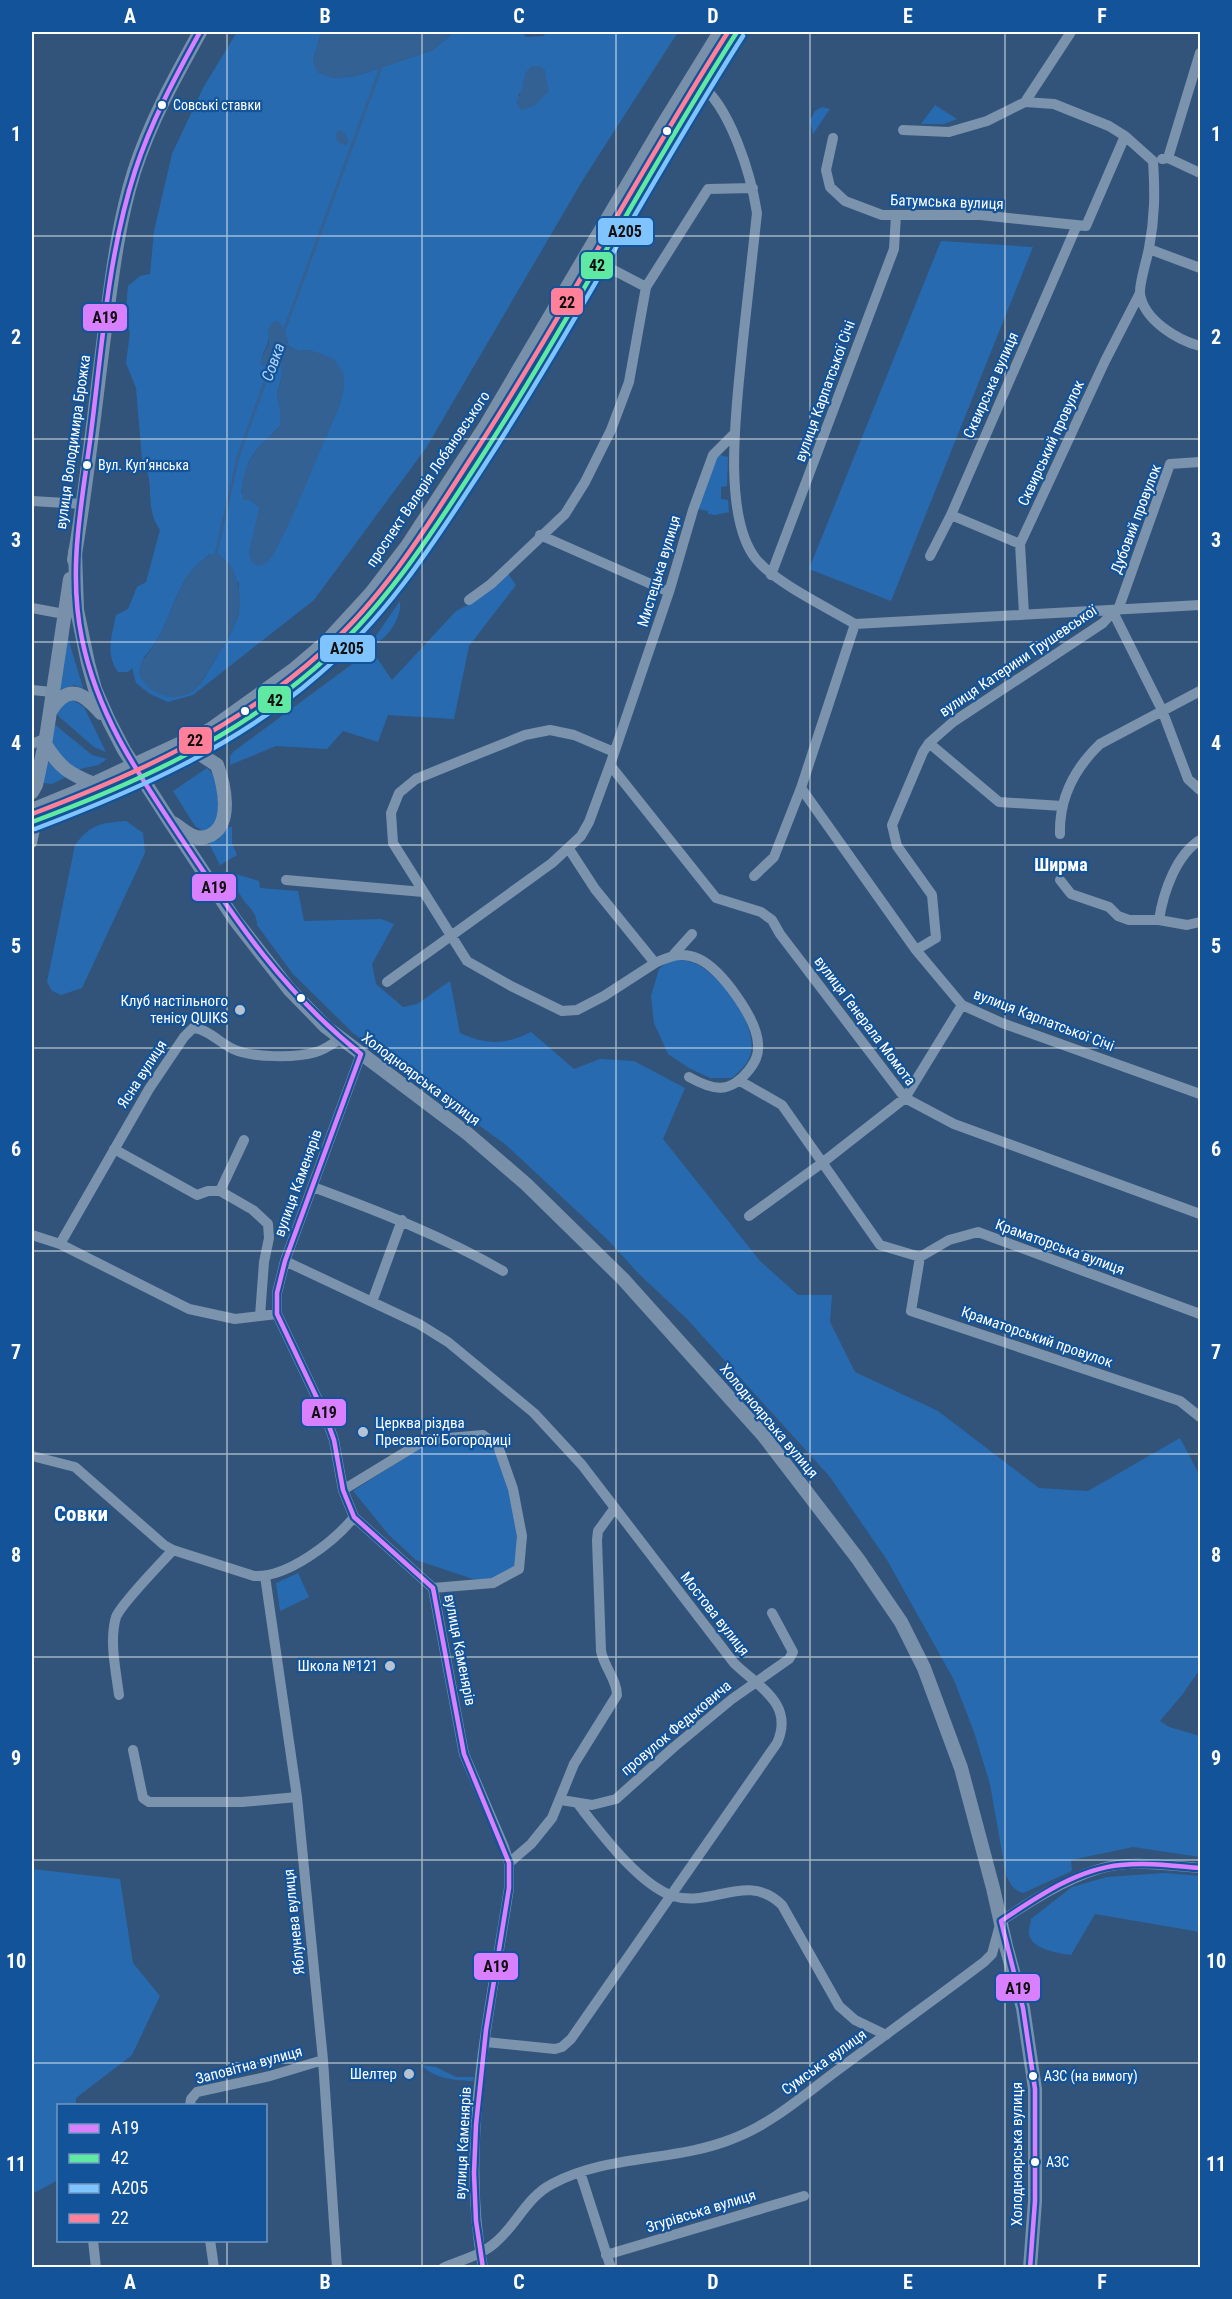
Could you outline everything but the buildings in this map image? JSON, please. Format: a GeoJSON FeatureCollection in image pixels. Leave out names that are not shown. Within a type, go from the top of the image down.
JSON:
{"type":"FeatureCollection","features":[{"type":"Feature","properties":{"kind":"main road","name":"вулиця Володимира Брожка"},"geometry":{"type":"LineString","coordinates":[[32,792],[36,785],[41,742],[50,711],[75,551],[112,271],[134,173],[149,132],[166,93],[200,32]]}},
{"type":"Feature","properties":{"kind":"main road","name":"проспект Валерія Лобановського"},"geometry":{"type":"LineString","coordinates":[[33,817],[94,784],[195,751],[262,708],[308,673],[371,615],[400,579],[502,427],[598,262],[697,81],[720,32]]}},
{"type":"Feature","properties":{"kind":"main road","name":"проспект Валерія Лобановського"},"geometry":{"type":"LineString","coordinates":[[33,817],[137,770],[212,729],[293,670],[319,648],[371,593],[407,546],[486,426],[697,81],[737,32]]}},
{"type":"Feature","properties":{"kind":"main road","name":"вулиця Володимира Брожка"},"geometry":{"type":"LineString","coordinates":[[75,551],[77,610],[95,689],[109,722],[137,770]]}},
{"type":"Feature","properties":{"kind":"main road"},"geometry":{"type":"LineString","coordinates":[[50,711],[58,700],[68,693],[79,694],[88,699],[109,722]]}},
{"type":"Feature","properties":{"kind":"main road"},"geometry":{"type":"LineString","coordinates":[[41,742],[64,770],[94,784]]}},
{"type":"Feature","properties":{"kind":"main road"},"geometry":{"type":"LineString","coordinates":[[169,820],[195,837],[204,838],[219,830],[224,820],[223,789],[217,765],[195,751]]}},
{"type":"Feature","properties":{"kind":"main road","name":"Холодноярська вулиця"},"geometry":{"type":"LineString","coordinates":[[137,770],[247,936],[289,989],[340,1039],[468,1134],[525,1184],[615,1271],[763,1435],[858,1559],[901,1622],[924,1668],[964,1780],[1023,2008],[1035,2089],[1035,2201],[1030,2268]]}},
{"type":"Feature","properties":{"kind":"street"},"geometry":{"type":"LineString","coordinates":[[903,130],[949,132],[987,121],[1025,102],[1071,32]]}},
{"type":"Feature","properties":{"kind":"street"},"geometry":{"type":"LineString","coordinates":[[1168,158],[1200,53]]}},
{"type":"Feature","properties":{"kind":"street"},"geometry":{"type":"LineString","coordinates":[[697,81],[716,102],[739,145],[753,188],[757,213],[734,434],[737,508],[740,524],[755,559],[771,575],[855,624],[801,788],[774,857],[754,876]]}},
{"type":"Feature","properties":{"kind":"street"},"geometry":{"type":"LineString","coordinates":[[1025,102],[1054,104],[1109,126],[1125,136],[1153,161],[1168,158],[1200,173]]}},
{"type":"Feature","properties":{"kind":"street","name":"Сквирська вулиця"},"geometry":{"type":"LineString","coordinates":[[930,556],[951,515],[1081,226],[1125,136]]}},
{"type":"Feature","properties":{"kind":"street","name":"Батумська вулиця"},"geometry":{"type":"LineString","coordinates":[[833,138],[826,170],[830,188],[845,201],[882,215],[980,215],[1081,226]]}},
{"type":"Feature","properties":{"kind":"street","name":"Сквирський провулок"},"geometry":{"type":"LineString","coordinates":[[1024,614],[1020,544],[1105,361],[1140,293],[1156,202],[1153,161]]}},
{"type":"Feature","properties":{"kind":"street"},"geometry":{"type":"LineString","coordinates":[[469,600],[491,584],[540,535],[565,514],[585,482],[611,430],[628,381],[646,287],[708,189],[753,188]]}},
{"type":"Feature","properties":{"kind":"street","name":"вулиця Карпатської Січі"},"geometry":{"type":"LineString","coordinates":[[771,575],[894,249],[896,215]]}},
{"type":"Feature","properties":{"kind":"street"},"geometry":{"type":"LineString","coordinates":[[1149,249],[1200,268]]}},
{"type":"Feature","properties":{"kind":"street"},"geometry":{"type":"LineString","coordinates":[[598,262],[646,287]]}},
{"type":"Feature","properties":{"kind":"street"},"geometry":{"type":"LineString","coordinates":[[1140,293],[1146,308],[1156,322],[1174,335],[1200,346]]}},
{"type":"Feature","properties":{"kind":"street","name":"Мистецька вулиця"},"geometry":{"type":"LineString","coordinates":[[387,982],[569,849],[581,836],[589,822],[610,765],[713,455],[734,434]]}},
{"type":"Feature","properties":{"kind":"street","name":"Дубовий провулок"},"geometry":{"type":"LineString","coordinates":[[1115,611],[1170,464],[1200,462]]}},
{"type":"Feature","properties":{"kind":"street"},"geometry":{"type":"LineString","coordinates":[[32,501],[82,504]]}},
{"type":"Feature","properties":{"kind":"street"},"geometry":{"type":"LineString","coordinates":[[951,515],[1020,544]]}},
{"type":"Feature","properties":{"kind":"street"},"geometry":{"type":"LineString","coordinates":[[540,535],[669,592]]}},
{"type":"Feature","properties":{"kind":"street","name":"вулиця Катерини Грушевської"},"geometry":{"type":"LineString","coordinates":[[855,624],[1200,605]]}},
{"type":"Feature","properties":{"kind":"street"},"geometry":{"type":"LineString","coordinates":[[32,608],[64,614]]}},
{"type":"Feature","properties":{"kind":"street"},"geometry":{"type":"LineString","coordinates":[[1115,611],[1162,710],[1188,779],[1200,790]]}},
{"type":"Feature","properties":{"kind":"street","name":"вулиця Катерини Грушевської"},"geometry":{"type":"LineString","coordinates":[[916,950],[936,938],[932,895],[897,846],[892,825],[923,752],[929,743],[953,722],[1103,622],[1115,611]]}},
{"type":"Feature","properties":{"kind":"street"},"geometry":{"type":"LineString","coordinates":[[32,690],[52,692]]}},
{"type":"Feature","properties":{"kind":"street"},"geometry":{"type":"LineString","coordinates":[[1059,834],[1066,792],[1088,756],[1100,744],[1200,691]]}},
{"type":"Feature","properties":{"kind":"street"},"geometry":{"type":"LineString","coordinates":[[614,752],[574,735],[550,730],[538,731],[416,779],[399,793],[391,813],[393,843],[467,961],[562,1011],[577,1010],[604,996],[655,963],[674,954],[692,934]]}},
{"type":"Feature","properties":{"kind":"street"},"geometry":{"type":"LineString","coordinates":[[929,743],[999,802],[1062,806]]}},
{"type":"Feature","properties":{"kind":"street","name":"вулиця Генерала Момота"},"geometry":{"type":"LineString","coordinates":[[610,765],[716,898],[761,912],[772,920],[780,934],[904,1098],[954,1124],[1200,1214]]}},
{"type":"Feature","properties":{"kind":"street","name":"вулиця Карпатської Січі"},"geometry":{"type":"LineString","coordinates":[[801,788],[916,950],[962,1005],[1002,1023],[1200,1094]]}},
{"type":"Feature","properties":{"kind":"street"},"geometry":{"type":"LineString","coordinates":[[32,843],[33,817]]}},
{"type":"Feature","properties":{"kind":"street"},"geometry":{"type":"LineString","coordinates":[[1159,920],[1162,903],[1174,874],[1185,853],[1200,840]]}},
{"type":"Feature","properties":{"kind":"street"},"geometry":{"type":"LineString","coordinates":[[569,849],[609,907],[655,963]]}},
{"type":"Feature","properties":{"kind":"street"},"geometry":{"type":"LineString","coordinates":[[286,880],[423,892]]}},
{"type":"Feature","properties":{"kind":"street"},"geometry":{"type":"LineString","coordinates":[[1060,880],[1071,894],[1109,907],[1118,916],[1129,920],[1159,920],[1187,925],[1200,922]]}},
{"type":"Feature","properties":{"kind":"street"},"geometry":{"type":"LineString","coordinates":[[674,954],[699,959],[718,974],[753,1022],[758,1042],[755,1062],[740,1081],[726,1088],[714,1088],[688,1077]]}},
{"type":"Feature","properties":{"kind":"street"},"geometry":{"type":"LineString","coordinates":[[749,1216],[822,1164],[904,1098],[962,1005]]}},
{"type":"Feature","properties":{"kind":"street","name":"Ясна вулиця"},"geometry":{"type":"LineString","coordinates":[[60,1244],[149,1089],[192,1028],[203,1031],[233,1049],[247,1054],[312,1053],[340,1039]]}},
{"type":"Feature","properties":{"kind":"street","name":"вулиця Каменярів"},"geometry":{"type":"LineString","coordinates":[[361,1054],[285,1261],[277,1293],[277,1314],[325,1416],[334,1440],[343,1490],[354,1517],[433,1588],[464,1754],[509,1863],[509,1888],[486,2042],[474,2162],[474,2192],[483,2268]]}},
{"type":"Feature","properties":{"kind":"street"},"geometry":{"type":"LineString","coordinates":[[740,1081],[782,1105],[880,1245],[920,1257]]}},
{"type":"Feature","properties":{"kind":"street"},"geometry":{"type":"LineString","coordinates":[[220,1191],[244,1140]]}},
{"type":"Feature","properties":{"kind":"street"},"geometry":{"type":"LineString","coordinates":[[114,1149],[197,1195],[208,1191],[220,1191],[253,1210],[268,1224],[269,1238],[264,1262],[260,1316]]}},
{"type":"Feature","properties":{"kind":"street"},"geometry":{"type":"LineString","coordinates":[[313,1187],[460,1246],[502,1270]]}},
{"type":"Feature","properties":{"kind":"street"},"geometry":{"type":"LineString","coordinates":[[372,1302],[402,1221]]}},
{"type":"Feature","properties":{"kind":"street","name":"Краматорська вулиця"},"geometry":{"type":"LineString","coordinates":[[920,1257],[949,1240],[978,1232],[1200,1314]]}},
{"type":"Feature","properties":{"kind":"street"},"geometry":{"type":"LineString","coordinates":[[32,1235],[60,1244],[189,1309],[236,1319],[277,1314]]}},
{"type":"Feature","properties":{"kind":"street","name":"Краматорський провулок"},"geometry":{"type":"LineString","coordinates":[[920,1257],[912,1311],[1180,1401],[1200,1417]]}},
{"type":"Feature","properties":{"kind":"street","name":"Мостова вулиця"},"geometry":{"type":"LineString","coordinates":[[285,1261],[419,1324],[448,1342],[534,1413],[565,1444],[734,1663],[768,1691],[782,1718],[780,1736],[571,2039],[562,2047],[555,2049],[486,2042]]}},
{"type":"Feature","properties":{"kind":"street"},"geometry":{"type":"LineString","coordinates":[[343,1490],[425,1440],[483,1436],[498,1446],[513,1489],[522,1536],[519,1569],[493,1583],[433,1588]]}},
{"type":"Feature","properties":{"kind":"street"},"geometry":{"type":"LineString","coordinates":[[32,1456],[75,1467],[172,1550],[254,1576],[265,1576],[294,1565],[318,1549],[354,1517]]}},
{"type":"Feature","properties":{"kind":"street"},"geometry":{"type":"LineString","coordinates":[[509,1863],[544,1831],[561,1800],[574,1764],[617,1695],[617,1689],[604,1666],[601,1651],[597,1540],[598,1532],[614,1509]]}},
{"type":"Feature","properties":{"kind":"street"},"geometry":{"type":"LineString","coordinates":[[119,1695],[114,1663],[114,1629],[117,1614],[172,1550]]}},
{"type":"Feature","properties":{"kind":"street","name":"Яблунева вулиця"},"geometry":{"type":"LineString","coordinates":[[265,1576],[297,1797],[323,2060],[337,2268]]}},
{"type":"Feature","properties":{"kind":"street","name":"провулок Федьковича"},"geometry":{"type":"LineString","coordinates":[[561,1800],[578,1804],[603,1804],[616,1799],[674,1747],[792,1655],[791,1648],[772,1613]]}},
{"type":"Feature","properties":{"kind":"street"},"geometry":{"type":"LineString","coordinates":[[133,1750],[143,1798],[149,1802],[242,1802],[297,1797]]}},
{"type":"Feature","properties":{"kind":"street"},"geometry":{"type":"LineString","coordinates":[[578,1804],[634,1870],[671,1896],[699,1899],[756,1890],[775,1898],[782,1905],[839,2006],[855,2020],[886,2035]]}},
{"type":"Feature","properties":{"kind":"street"},"geometry":{"type":"LineString","coordinates":[[1001,1921],[1039,1898],[1101,1869],[1138,1865],[1200,1868]]}},
{"type":"Feature","properties":{"kind":"street","name":"Сумська вулиця"},"geometry":{"type":"LineString","coordinates":[[443,2268],[495,2243],[536,2194],[552,2184],[580,2172],[629,2161],[687,2152],[732,2140],[773,2117],[984,1962],[992,1954],[1001,1921]]}},
{"type":"Feature","properties":{"kind":"street","name":"Заповітна вулиця"},"geometry":{"type":"LineString","coordinates":[[190,2104],[196,2092],[270,2076],[323,2060]]}},
{"type":"Feature","properties":{"kind":"street"},"geometry":{"type":"LineString","coordinates":[[580,2172],[611,2268]]}},
{"type":"Feature","properties":{"kind":"street","name":"Згурівська вулиця"},"geometry":{"type":"LineString","coordinates":[[606,2255],[804,2196]]}},
{"type":"Feature","properties":{"kind":"street"},"geometry":{"type":"LineString","coordinates":[[93,2242],[96,2268]]}},
{"type":"Feature","properties":{"kind":"street"},"geometry":{"type":"LineString","coordinates":[[210,2242],[214,2268]]}},
{"type":"Feature","properties":{"kind":"shaded area","name":"Совські ставки"},"geometry":{"type":"Polygon","coordinates":[[[237,32],[321,32],[313,62],[332,78],[356,76],[433,50],[454,32],[522,32],[526,37],[544,36],[546,32],[678,32],[584,178],[426,448],[314,600],[193,695],[168,702],[150,694],[136,683],[132,668],[128,672],[118,672],[111,651],[111,637],[116,615],[128,609],[137,587],[146,582],[160,530],[152,512],[149,478],[142,459],[136,388],[126,363],[130,333],[125,320],[128,286],[140,276],[150,274],[154,231],[172,154],[203,88],[237,32]],[[544,69],[518,95],[527,107],[534,106],[546,81],[544,69]],[[269,329],[261,364],[266,366],[281,360],[282,375],[277,394],[280,426],[257,449],[249,461],[241,492],[260,508],[249,553],[272,557],[339,407],[344,385],[311,350],[299,351],[289,346],[284,329],[269,329]],[[210,554],[185,579],[157,641],[143,658],[200,685],[239,615],[239,583],[210,554]]]}},
{"type":"Feature","properties":{"kind":"shaded area"},"geometry":{"type":"Polygon","coordinates":[[[935,105],[957,119],[944,124],[921,124],[935,105]]]}},
{"type":"Feature","properties":{"kind":"shaded area"},"geometry":{"type":"Polygon","coordinates":[[[822,107],[830,109],[813,134],[810,121],[815,111],[822,107]]]}},
{"type":"Feature","properties":{"kind":"shaded area"},"geometry":{"type":"Polygon","coordinates":[[[941,241],[1033,247],[891,601],[809,569],[941,241]]]}},
{"type":"Feature","properties":{"kind":"shaded area"},"geometry":{"type":"Polygon","coordinates":[[[720,455],[728,457],[727,486],[721,487],[721,499],[728,500],[729,512],[708,514],[708,511],[697,509],[716,457],[720,455]]]}},
{"type":"Feature","properties":{"kind":"shaded area"},"geometry":{"type":"Polygon","coordinates":[[[508,574],[516,585],[469,646],[454,719],[388,715],[378,742],[343,731],[327,749],[276,746],[230,765],[233,752],[359,659],[377,658],[392,680],[456,611],[474,602],[508,574]]]}},
{"type":"Feature","properties":{"kind":"shaded area"},"geometry":{"type":"Polygon","coordinates":[[[400,601],[397,620],[389,632],[380,641],[371,643],[400,601]]]}},
{"type":"Feature","properties":{"kind":"shaded area"},"geometry":{"type":"Polygon","coordinates":[[[65,616],[69,641],[83,688],[74,685],[56,691],[65,616]]]}},
{"type":"Feature","properties":{"kind":"shaded area"},"geometry":{"type":"Polygon","coordinates":[[[71,699],[84,707],[106,752],[94,747],[56,714],[56,710],[71,699]]]}},
{"type":"Feature","properties":{"kind":"shaded area"},"geometry":{"type":"Polygon","coordinates":[[[53,723],[92,755],[107,759],[98,765],[76,770],[54,751],[51,740],[53,723]]]}},
{"type":"Feature","properties":{"kind":"shaded area"},"geometry":{"type":"Polygon","coordinates":[[[47,752],[68,776],[52,784],[43,783],[47,752]]]}},
{"type":"Feature","properties":{"kind":"shaded area"},"geometry":{"type":"Polygon","coordinates":[[[207,768],[216,785],[218,821],[205,832],[195,826],[173,791],[207,768]]]}},
{"type":"Feature","properties":{"kind":"shaded area"},"geometry":{"type":"Polygon","coordinates":[[[126,821],[143,833],[145,853],[82,988],[61,995],[52,991],[47,982],[75,845],[86,833],[97,826],[126,821]]]}},
{"type":"Feature","properties":{"kind":"shaded area"},"geometry":{"type":"Polygon","coordinates":[[[226,827],[232,827],[232,843],[237,855],[220,865],[209,843],[219,839],[226,827]]]}},
{"type":"Feature","properties":{"kind":"shaded area"},"geometry":{"type":"Polygon","coordinates":[[[225,871],[259,881],[260,888],[298,891],[304,921],[381,919],[394,924],[372,964],[376,984],[403,1007],[417,1004],[450,981],[460,1033],[478,1040],[496,1042],[531,1032],[574,1069],[600,1059],[634,1061],[685,1088],[663,1139],[760,1261],[798,1295],[832,1295],[830,1322],[855,1372],[938,1411],[1039,1488],[1088,1491],[1180,1438],[1200,1476],[1200,1669],[1160,1721],[1169,1727],[1200,1736],[1200,1857],[1133,1847],[1071,1860],[1072,1871],[1023,1893],[1010,1884],[1006,1875],[990,1784],[974,1732],[954,1680],[887,1560],[830,1477],[687,1319],[639,1274],[609,1241],[506,1145],[353,1033],[293,974],[257,925],[254,913],[225,871]]]}},
{"type":"Feature","properties":{"kind":"shaded area"},"geometry":{"type":"Polygon","coordinates":[[[671,959],[691,962],[715,977],[742,1014],[748,1027],[751,1052],[741,1070],[732,1078],[710,1078],[668,1054],[654,1023],[651,996],[659,969],[671,959]]]}},
{"type":"Feature","properties":{"kind":"shaded area"},"geometry":{"type":"Polygon","coordinates":[[[483,1439],[495,1446],[511,1489],[519,1536],[517,1568],[492,1581],[473,1579],[416,1560],[389,1535],[353,1491],[428,1443],[483,1439]]]}},
{"type":"Feature","properties":{"kind":"shaded area"},"geometry":{"type":"Polygon","coordinates":[[[298,1573],[309,1597],[280,1611],[276,1583],[298,1573]]]}},
{"type":"Feature","properties":{"kind":"shaded area"},"geometry":{"type":"Polygon","coordinates":[[[32,1869],[120,1879],[133,1963],[160,1996],[132,2055],[76,2098],[76,2104],[57,2104],[57,2181],[32,2194],[32,1869]]]}},
{"type":"Feature","properties":{"kind":"shaded area"},"geometry":{"type":"Polygon","coordinates":[[[1164,1873],[1200,1876],[1200,1932],[1095,1914],[1071,1955],[1047,1950],[1035,1944],[1031,1939],[1029,1932],[1031,1919],[1072,1887],[1107,1877],[1164,1873]]]}},
{"type":"Feature","properties":{"kind":"shaded area"},"geometry":{"type":"Polygon","coordinates":[[[422,2065],[436,2067],[456,2077],[474,2077],[473,2081],[438,2076],[422,2065]]]}},
{"type":"Feature","properties":{"kind":"water"},"geometry":{"type":"Polygon","coordinates":[[[321,32],[454,32],[433,50],[356,76],[332,78],[318,73],[313,62],[321,32]]]}},
{"type":"Feature","properties":{"kind":"water"},"geometry":{"type":"Polygon","coordinates":[[[532,66],[540,66],[544,69],[549,91],[534,106],[521,110],[516,102],[522,90],[525,73],[532,66]]]}},
{"type":"Feature","properties":{"kind":"water"},"geometry":{"type":"Polygon","coordinates":[[[338,130],[343,131],[349,141],[346,146],[337,142],[338,130]]]}},
{"type":"Feature","properties":{"kind":"water"},"geometry":{"type":"Polygon","coordinates":[[[277,320],[284,329],[289,346],[299,351],[310,350],[333,358],[344,374],[344,385],[339,407],[290,522],[272,557],[265,564],[257,566],[251,561],[249,553],[259,508],[252,501],[244,500],[242,484],[255,452],[280,426],[277,395],[282,375],[281,361],[278,360],[266,366],[261,364],[261,358],[269,344],[268,329],[277,320]]]}},
{"type":"Feature","properties":{"kind":"water"},"geometry":{"type":"Polygon","coordinates":[[[216,553],[229,564],[237,581],[240,609],[236,623],[195,690],[182,696],[161,695],[142,680],[139,672],[140,665],[161,632],[186,578],[202,561],[216,553]]]}},
{"type":"Feature","properties":{"kind":"waterway","name":"Совка"},"geometry":{"type":"LineString","coordinates":[[284,331],[381,67]]}},
{"type":"Feature","properties":{"kind":"waterway","name":"Совка"},"geometry":{"type":"LineString","coordinates":[[216,554],[238,457],[273,360]]}},
{"type":"Feature","properties":{"kind":"transit line","name":"А19"},"geometry":{"type":"LineString","coordinates":[[200,32],[148,135],[135,171],[118,237],[106,304],[77,540],[78,614],[82,639],[98,694],[109,720],[151,793],[263,955],[308,1006],[361,1054],[285,1261],[277,1293],[277,1314],[325,1415],[334,1440],[343,1490],[354,1517],[433,1588],[464,1754],[509,1863],[509,1888],[486,2030],[476,2125],[474,2173],[476,2221],[483,2268]]}},
{"type":"Feature","properties":{"kind":"transit line","name":"22"},"geometry":{"type":"LineString","coordinates":[[32,814],[148,765],[221,726],[290,678],[323,651],[365,609],[419,538],[502,410],[728,32]]}},
{"type":"Feature","properties":{"kind":"transit line","name":"42"},"geometry":{"type":"LineString","coordinates":[[32,822],[144,776],[215,739],[249,718],[314,669],[361,623],[422,546],[511,411],[703,85],[737,32]]}},
{"type":"Feature","properties":{"kind":"transit line","name":"А205"},"geometry":{"type":"LineString","coordinates":[[35,829],[111,799],[219,745],[286,701],[343,653],[366,629],[427,552],[516,416],[743,36]]}},
{"type":"Feature","properties":{"kind":"transit line","name":"А19"},"geometry":{"type":"LineString","coordinates":[[1030,2268],[1035,2201],[1035,2089],[1023,2008],[1001,1921],[1058,1886],[1089,1872],[1121,1865],[1141,1864],[1200,1868]]}},
{"type":"Feature","properties":{"kind":"place","name":"Совські ставки"},"geometry":{"type":"Point","coordinates":[162,105]}},
{"type":"Feature","properties":{"kind":"place","name":"Вул. Куп’янська"},"geometry":{"type":"Point","coordinates":[87,465]}},
{"type":"Feature","properties":{"kind":"place","name":"Клуб настільного тенісу QUIKS"},"geometry":{"type":"Point","coordinates":[240,1010]}},
{"type":"Feature","properties":{"kind":"place","name":"Церква різдва Пресвятої Богородиці"},"geometry":{"type":"Point","coordinates":[363,1432]}},
{"type":"Feature","properties":{"kind":"place","name":"Школа №121"},"geometry":{"type":"Point","coordinates":[390,1666]}},
{"type":"Feature","properties":{"kind":"place","name":"Шелтер"},"geometry":{"type":"Point","coordinates":[409,2074]}},
{"type":"Feature","properties":{"kind":"place","name":"АЗС (на вимогу)"},"geometry":{"type":"Point","coordinates":[1033,2076]}},
{"type":"Feature","properties":{"kind":"place","name":"АЗС"},"geometry":{"type":"Point","coordinates":[1035,2162]}},
{"type":"Feature","properties":{"kind":"district","name":"Ширма"},"geometry":{"type":"Point","coordinates":[1061,864]}},
{"type":"Feature","properties":{"kind":"district","name":"Совки"},"geometry":{"type":"Point","coordinates":[81,1514]}}]}
